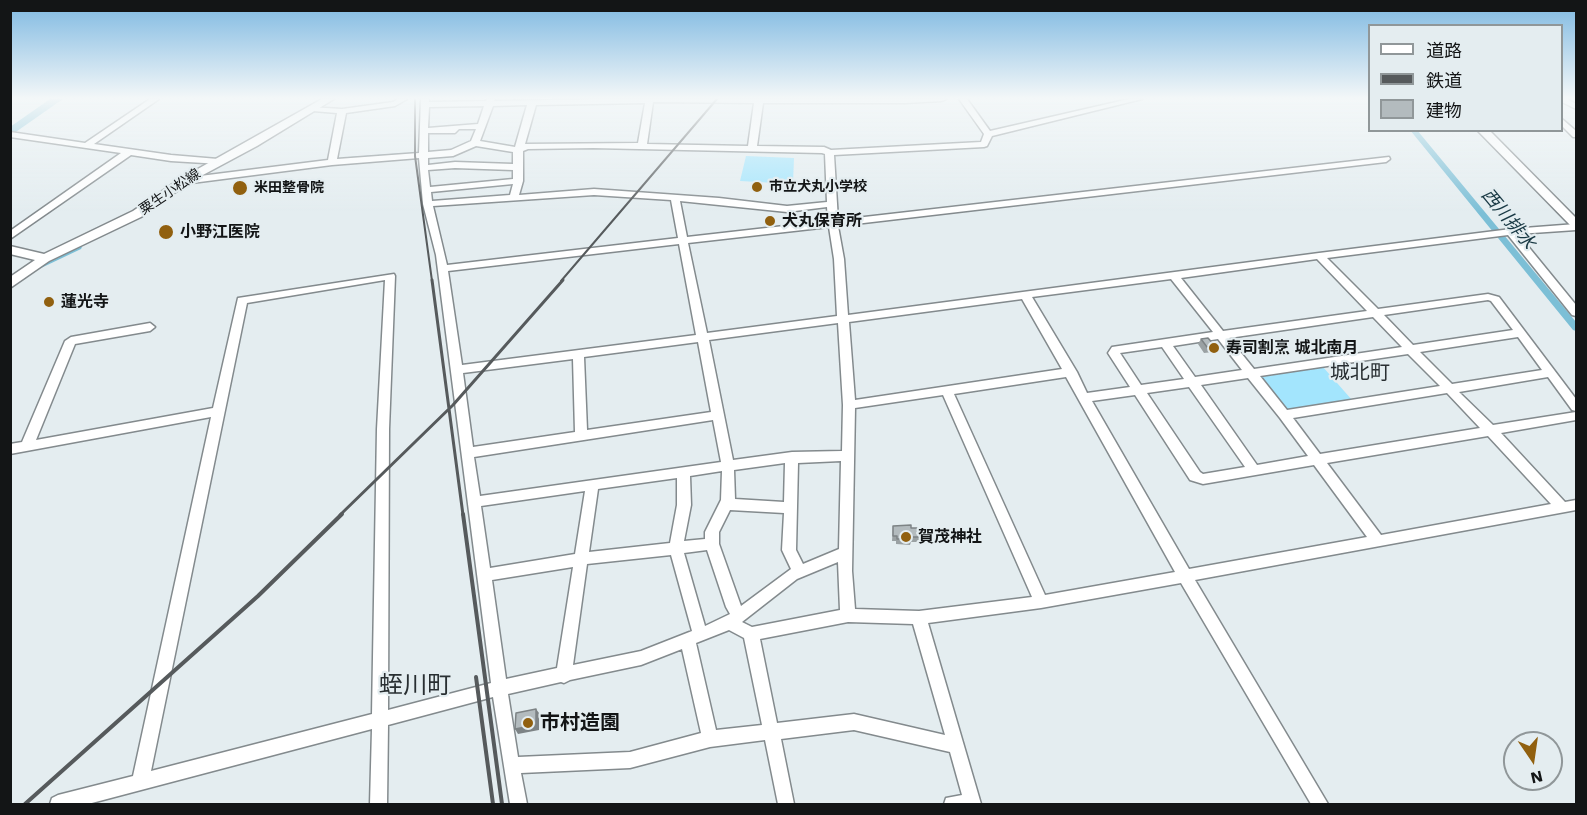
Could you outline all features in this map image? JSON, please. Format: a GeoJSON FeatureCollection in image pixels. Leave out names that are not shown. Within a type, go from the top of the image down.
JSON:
{"type":"FeatureCollection","features":[{"type":"Feature","properties":{"kind":"main road","name":"粟生小松線"},"geometry":{"type":"LineString","coordinates":[[10,284],[45,258],[137,214],[184,181],[261,137]]}},
{"type":"Feature","properties":{"kind":"main road"},"geometry":{"type":"LineString","coordinates":[[1489,137],[1576,226]]}},
{"type":"Feature","properties":{"kind":"main road"},"geometry":{"type":"LineString","coordinates":[[10,250],[45,258]]}},
{"type":"Feature","properties":{"kind":"street"},"geometry":{"type":"LineString","coordinates":[[34,137],[129,152],[218,162]]}},
{"type":"Feature","properties":{"kind":"street"},"geometry":{"type":"LineString","coordinates":[[87,145],[99,137]]}},
{"type":"Feature","properties":{"kind":"street"},"geometry":{"type":"LineString","coordinates":[[332,162],[337,137]]}},
{"type":"Feature","properties":{"kind":"street"},"geometry":{"type":"LineString","coordinates":[[423,137],[426,190],[442,269],[499,688],[518,804]]}},
{"type":"Feature","properties":{"kind":"street"},"geometry":{"type":"LineString","coordinates":[[476,143],[478,137]]}},
{"type":"Feature","properties":{"kind":"street"},"geometry":{"type":"LineString","coordinates":[[514,198],[518,181],[518,155],[523,137]]}},
{"type":"Feature","properties":{"kind":"street"},"geometry":{"type":"LineString","coordinates":[[642,147],[644,137]]}},
{"type":"Feature","properties":{"kind":"street"},"geometry":{"type":"LineString","coordinates":[[752,148],[754,137]]}},
{"type":"Feature","properties":{"kind":"street"},"geometry":{"type":"LineString","coordinates":[[184,181],[332,162],[453,153],[476,143],[520,150],[527,146],[752,148],[824,150],[829,153],[984,144],[987,137]]}},
{"type":"Feature","properties":{"kind":"street"},"geometry":{"type":"LineString","coordinates":[[10,236],[129,152]]}},
{"type":"Feature","properties":{"kind":"street"},"geometry":{"type":"LineString","coordinates":[[829,153],[849,405],[845,553],[848,615]]}},
{"type":"Feature","properties":{"kind":"street"},"geometry":{"type":"LineString","coordinates":[[442,269],[1386,159]]}},
{"type":"Feature","properties":{"kind":"street"},"geometry":{"type":"LineString","coordinates":[[423,168],[455,165],[518,167]]}},
{"type":"Feature","properties":{"kind":"street"},"geometry":{"type":"LineString","coordinates":[[426,190],[518,181]]}},
{"type":"Feature","properties":{"kind":"street"},"geometry":{"type":"LineString","coordinates":[[428,204],[594,192],[720,201],[787,209],[832,204]]}},
{"type":"Feature","properties":{"kind":"street"},"geometry":{"type":"LineString","coordinates":[[675,201],[728,464],[728,500],[712,532],[712,544],[735,619],[751,634],[786,804]]}},
{"type":"Feature","properties":{"kind":"street"},"geometry":{"type":"LineString","coordinates":[[457,370],[1319,256],[1508,232],[1576,226]]}},
{"type":"Feature","properties":{"kind":"street"},"geometry":{"type":"LineString","coordinates":[[1508,232],[1576,312]]}},
{"type":"Feature","properties":{"kind":"street"},"geometry":{"type":"LineString","coordinates":[[1319,256],[1491,431],[1562,507]]}},
{"type":"Feature","properties":{"kind":"street"},"geometry":{"type":"LineString","coordinates":[[140,783],[242,300],[390,276],[383,429],[379,804]]}},
{"type":"Feature","properties":{"kind":"street"},"geometry":{"type":"LineString","coordinates":[[1174,276],[1319,460],[1377,540]]}},
{"type":"Feature","properties":{"kind":"street"},"geometry":{"type":"LineString","coordinates":[[1026,296],[1185,576],[1320,804]]}},
{"type":"Feature","properties":{"kind":"street"},"geometry":{"type":"LineString","coordinates":[[1576,407],[1495,299],[1488,297],[1116,350],[1114,353],[1195,476],[1203,479],[1576,416]]}},
{"type":"Feature","properties":{"kind":"street"},"geometry":{"type":"LineString","coordinates":[[27,446],[71,340],[150,327]]}},
{"type":"Feature","properties":{"kind":"street"},"geometry":{"type":"LineString","coordinates":[[1085,398],[1521,333]]}},
{"type":"Feature","properties":{"kind":"street"},"geometry":{"type":"LineString","coordinates":[[1165,343],[1254,470]]}},
{"type":"Feature","properties":{"kind":"street"},"geometry":{"type":"LineString","coordinates":[[578,353],[581,436]]}},
{"type":"Feature","properties":{"kind":"street"},"geometry":{"type":"LineString","coordinates":[[849,405],[1071,372]]}},
{"type":"Feature","properties":{"kind":"street"},"geometry":{"type":"LineString","coordinates":[[1284,415],[1550,373]]}},
{"type":"Feature","properties":{"kind":"street"},"geometry":{"type":"LineString","coordinates":[[947,390],[1041,602]]}},
{"type":"Feature","properties":{"kind":"street"},"geometry":{"type":"LineString","coordinates":[[10,449],[219,411]]}},
{"type":"Feature","properties":{"kind":"street"},"geometry":{"type":"LineString","coordinates":[[466,453],[719,415]]}},
{"type":"Feature","properties":{"kind":"street"},"geometry":{"type":"LineString","coordinates":[[475,502],[728,464],[792,457],[849,456]]}},
{"type":"Feature","properties":{"kind":"street"},"geometry":{"type":"LineString","coordinates":[[792,457],[789,550],[800,572]]}},
{"type":"Feature","properties":{"kind":"street"},"geometry":{"type":"LineString","coordinates":[[683,472],[684,505],[676,548],[710,739]]}},
{"type":"Feature","properties":{"kind":"street"},"geometry":{"type":"LineString","coordinates":[[564,676],[592,486]]}},
{"type":"Feature","properties":{"kind":"street"},"geometry":{"type":"LineString","coordinates":[[726,504],[789,508]]}},
{"type":"Feature","properties":{"kind":"street"},"geometry":{"type":"LineString","coordinates":[[751,634],[848,615],[919,618],[1041,602],[1576,505]]}},
{"type":"Feature","properties":{"kind":"street"},"geometry":{"type":"LineString","coordinates":[[484,575],[583,559],[712,544]]}},
{"type":"Feature","properties":{"kind":"street"},"geometry":{"type":"LineString","coordinates":[[58,804],[499,688],[641,658],[735,619],[800,572],[845,553]]}},
{"type":"Feature","properties":{"kind":"street"},"geometry":{"type":"LineString","coordinates":[[919,618],[973,803],[952,804]]}},
{"type":"Feature","properties":{"kind":"street"},"geometry":{"type":"LineString","coordinates":[[513,765],[630,760],[710,739],[854,722],[957,746]]}},
{"type":"Feature","properties":{"kind":"shaded area"},"geometry":{"type":"Polygon","coordinates":[[[746,156],[794,158],[793,184],[740,181],[746,156]]]}},
{"type":"Feature","properties":{"kind":"shaded area"},"geometry":{"type":"Polygon","coordinates":[[[1323,367],[1352,400],[1289,410],[1284,408],[1261,377],[1323,367]]]}},
{"type":"Feature","properties":{"kind":"building"},"geometry":{"type":"Polygon","coordinates":[[[1208,338],[1215,346],[1207,347],[1201,339],[1208,338]]]}},
{"type":"Feature","properties":{"kind":"building"},"geometry":{"type":"Polygon","coordinates":[[[911,525],[911,528],[920,528],[921,537],[897,539],[897,536],[893,536],[893,526],[911,525]]]}},
{"type":"Feature","properties":{"kind":"building"},"geometry":{"type":"Polygon","coordinates":[[[536,709],[536,725],[515,729],[516,713],[536,709]]]}},
{"type":"Feature","properties":{"kind":"waterway","name":"西川排水"},"geometry":{"type":"LineString","coordinates":[[1419,137],[1576,328]]}},
{"type":"Feature","properties":{"kind":"waterway"},"geometry":{"type":"LineString","coordinates":[[350,158],[404,154]]}},
{"type":"Feature","properties":{"kind":"waterway"},"geometry":{"type":"LineString","coordinates":[[38,266],[78,247]]}},
{"type":"Feature","properties":{"kind":"railway"},"geometry":{"type":"LineString","coordinates":[[415,137],[415,156],[432,281]]}},
{"type":"Feature","properties":{"kind":"railway"},"geometry":{"type":"LineString","coordinates":[[561,281],[684,137]]}},
{"type":"Feature","properties":{"kind":"railway"},"geometry":{"type":"LineString","coordinates":[[432,280],[449,409]]}},
{"type":"Feature","properties":{"kind":"railway"},"geometry":{"type":"LineString","coordinates":[[449,409],[563,280]]}},
{"type":"Feature","properties":{"kind":"railway"},"geometry":{"type":"LineString","coordinates":[[340,515],[449,409]]}},
{"type":"Feature","properties":{"kind":"railway"},"geometry":{"type":"LineString","coordinates":[[449,409],[463,515]]}},
{"type":"Feature","properties":{"kind":"railway"},"geometry":{"type":"LineString","coordinates":[[25,804],[258,596],[342,514]]}},
{"type":"Feature","properties":{"kind":"railway"},"geometry":{"type":"LineString","coordinates":[[463,514],[502,804]]}},
{"type":"Feature","properties":{"kind":"railway"},"geometry":{"type":"LineString","coordinates":[[476,677],[493,804]]}},
{"type":"Feature","properties":{"kind":"place","name":"市立犬丸小学校"},"geometry":{"type":"Point","coordinates":[757,187]}},
{"type":"Feature","properties":{"kind":"place","name":"米田整骨院"},"geometry":{"type":"Point","coordinates":[240,188]}},
{"type":"Feature","properties":{"kind":"place","name":"犬丸保育所"},"geometry":{"type":"Point","coordinates":[770,221]}},
{"type":"Feature","properties":{"kind":"place","name":"小野江医院"},"geometry":{"type":"Point","coordinates":[166,232]}},
{"type":"Feature","properties":{"kind":"place","name":"蓮光寺"},"geometry":{"type":"Point","coordinates":[49,302]}},
{"type":"Feature","properties":{"kind":"place","name":"寿司割烹 城北南月"},"geometry":{"type":"Point","coordinates":[1214,348]}},
{"type":"Feature","properties":{"kind":"place","name":"賀茂神社"},"geometry":{"type":"Point","coordinates":[906,537]}},
{"type":"Feature","properties":{"kind":"place","name":"市村造園"},"geometry":{"type":"Point","coordinates":[528,723]}},
{"type":"Feature","properties":{"kind":"district","name":"城北町"},"geometry":{"type":"Point","coordinates":[1360,373]}},
{"type":"Feature","properties":{"kind":"district","name":"蛭川町"},"geometry":{"type":"Point","coordinates":[415,686]}}]}
